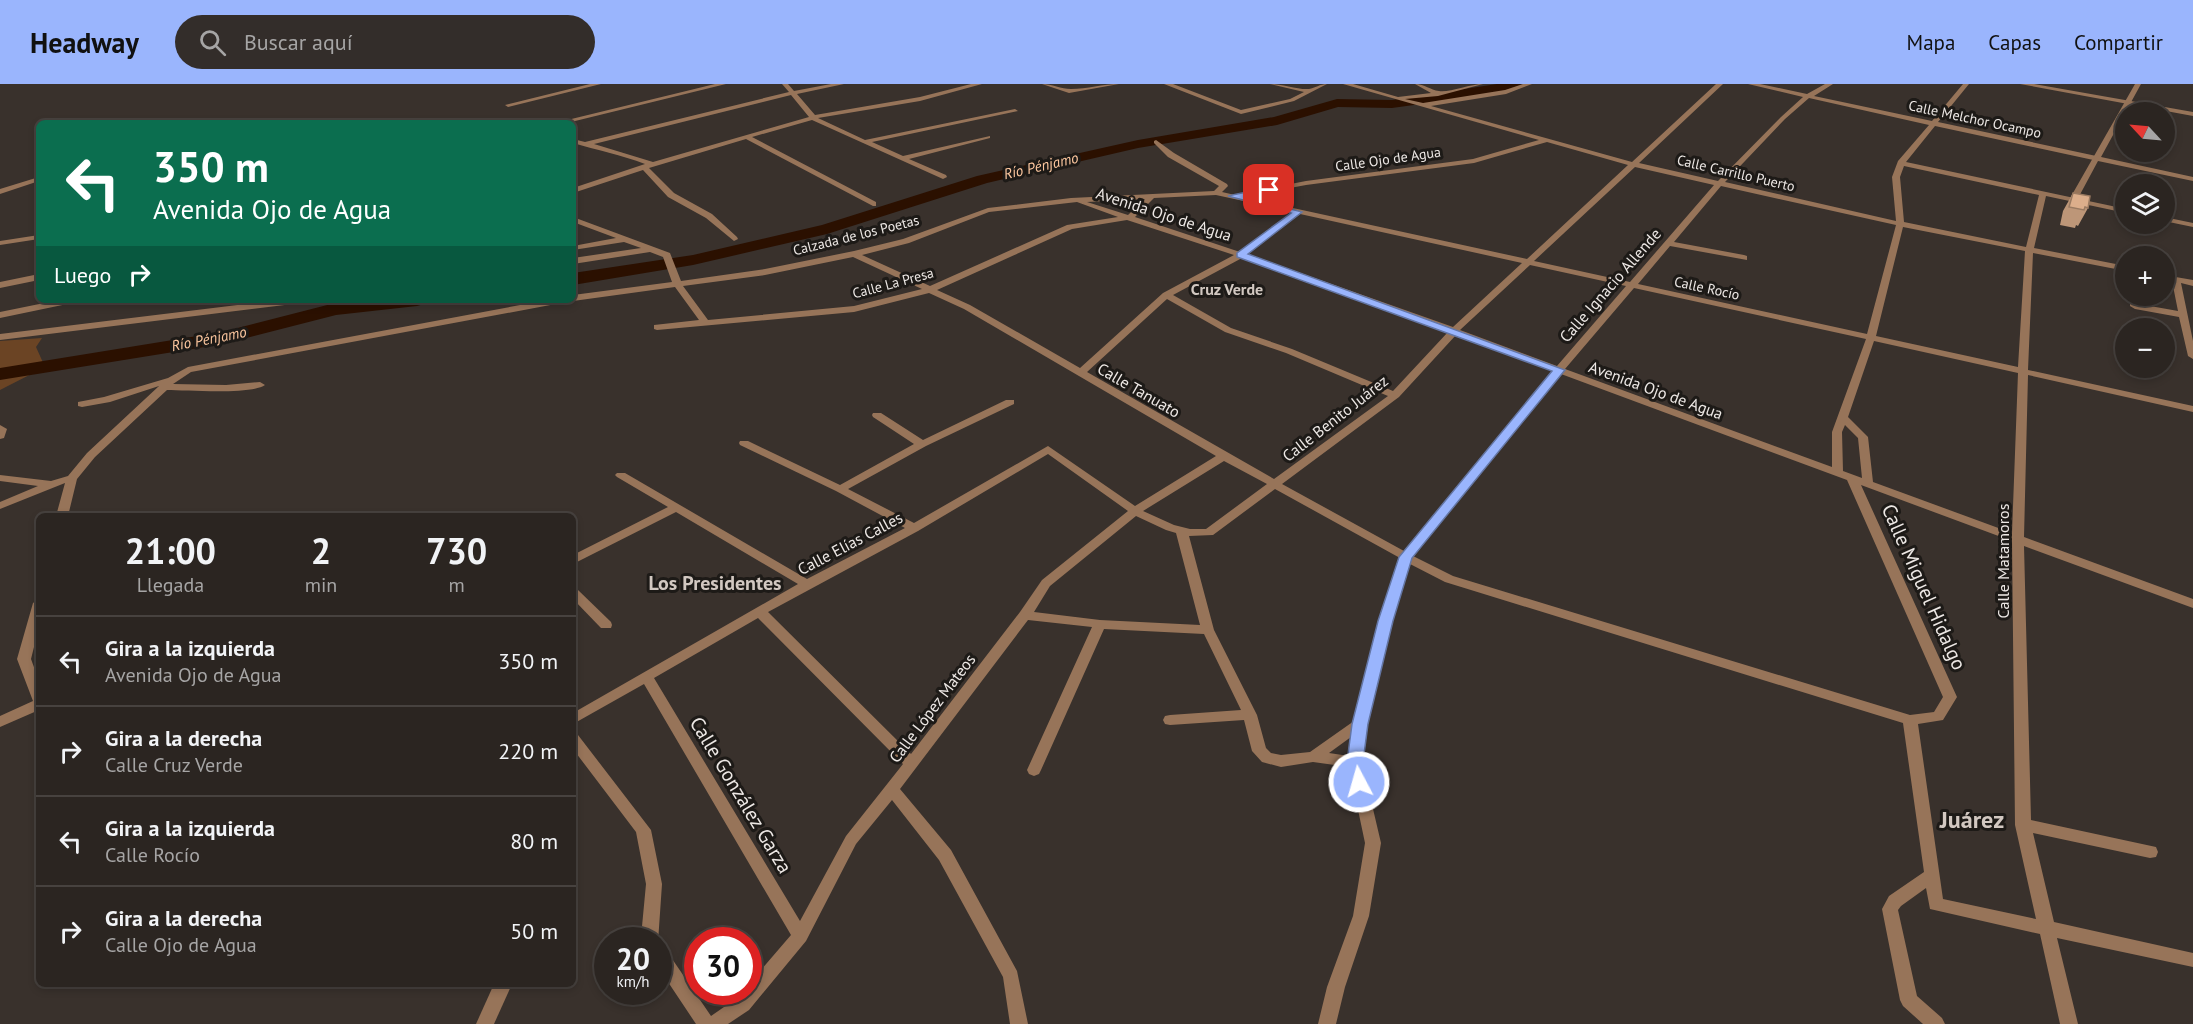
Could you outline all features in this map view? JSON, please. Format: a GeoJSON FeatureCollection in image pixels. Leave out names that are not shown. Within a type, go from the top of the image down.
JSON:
{"type":"FeatureCollection","features":[{"type":"Feature","properties":{"kind":"street"},"geometry":{"type":"LineString","coordinates":[[508,105],[598,84]]}},
{"type":"Feature","properties":{"kind":"street"},"geometry":{"type":"LineString","coordinates":[[573,120],[723,84]]}},
{"type":"Feature","properties":{"kind":"street"},"geometry":{"type":"LineString","coordinates":[[785,84],[815,119],[943,177]]}},
{"type":"Feature","properties":{"kind":"street"},"geometry":{"type":"LineString","coordinates":[[576,143],[841,84]]}},
{"type":"Feature","properties":{"kind":"street"},"geometry":{"type":"LineString","coordinates":[[576,190],[644,167],[815,119],[920,99],[979,84]]}},
{"type":"Feature","properties":{"kind":"street"},"geometry":{"type":"LineString","coordinates":[[1045,84],[1069,91],[1116,84]]}},
{"type":"Feature","properties":{"kind":"street"},"geometry":{"type":"LineString","coordinates":[[1167,84],[1241,112],[1292,100],[1324,84]]}},
{"type":"Feature","properties":{"kind":"street"},"geometry":{"type":"LineString","coordinates":[[1273,84],[1310,91]]}},
{"type":"Feature","properties":{"kind":"street","name":"Calle Carrillo Puerto"},"geometry":{"type":"LineString","coordinates":[[1346,84],[1632,164],[1900,224],[2115,268]]}},
{"type":"Feature","properties":{"kind":"street"},"geometry":{"type":"LineString","coordinates":[[1418,84],[1438,94]]}},
{"type":"Feature","properties":{"kind":"street"},"geometry":{"type":"LineString","coordinates":[[1392,97],[1438,94],[1480,84]]}},
{"type":"Feature","properties":{"kind":"street"},"geometry":{"type":"LineString","coordinates":[[1415,105],[1506,92],[1529,84]]}},
{"type":"Feature","properties":{"kind":"street","name":"Calle Benito Juárez"},"geometry":{"type":"LineString","coordinates":[[1182,533],[1197,535],[1209,532],[1395,395],[1454,331],[1526,262],[1720,84]]}},
{"type":"Feature","properties":{"kind":"street","name":"Calle Melchor Ocampo"},"geometry":{"type":"LineString","coordinates":[[1751,84],[2193,179]]}},
{"type":"Feature","properties":{"kind":"street","name":"Calle Ignacio Allende"},"geometry":{"type":"LineString","coordinates":[[1355,762],[1360,724],[1386,621],[1406,557],[1630,285],[1720,183],[1774,126],[1808,96],[1830,84]]}},
{"type":"Feature","properties":{"kind":"street"},"geometry":{"type":"LineString","coordinates":[[1838,474],[1837,432],[1871,338],[1900,224],[1896,177],[1901,163],[1966,84]]}},
{"type":"Feature","properties":{"kind":"street"},"geometry":{"type":"LineString","coordinates":[[2023,84],[2122,102]]}},
{"type":"Feature","properties":{"kind":"street"},"geometry":{"type":"LineString","coordinates":[[2128,102],[2136,84]]}},
{"type":"Feature","properties":{"kind":"street"},"geometry":{"type":"LineString","coordinates":[[864,142],[1015,111]]}},
{"type":"Feature","properties":{"kind":"street"},"geometry":{"type":"LineString","coordinates":[[2175,111],[2193,114]]}},
{"type":"Feature","properties":{"kind":"street"},"geometry":{"type":"LineString","coordinates":[[2073,200],[2115,127]]}},
{"type":"Feature","properties":{"kind":"street"},"geometry":{"type":"LineString","coordinates":[[901,159],[988,137]]}},
{"type":"Feature","properties":{"kind":"street"},"geometry":{"type":"LineString","coordinates":[[749,139],[873,204]]}},
{"type":"Feature","properties":{"kind":"street","name":"Calle Ojo de Agua"},"geometry":{"type":"LineString","coordinates":[[1232,196],[1306,183],[1474,161],[1545,141]]}},
{"type":"Feature","properties":{"kind":"street"},"geometry":{"type":"LineString","coordinates":[[1156,142],[1172,155],[1224,186],[1216,193]]}},
{"type":"Feature","properties":{"kind":"street"},"geometry":{"type":"LineString","coordinates":[[576,143],[629,154],[653,165]]}},
{"type":"Feature","properties":{"kind":"street"},"geometry":{"type":"LineString","coordinates":[[1901,163],[2115,209]]}},
{"type":"Feature","properties":{"kind":"street"},"geometry":{"type":"LineString","coordinates":[[644,167],[671,195],[709,216],[734,239]]}},
{"type":"Feature","properties":{"kind":"street"},"geometry":{"type":"LineString","coordinates":[[0,192],[36,180]]}},
{"type":"Feature","properties":{"kind":"street"},"geometry":{"type":"LineString","coordinates":[[1974,191],[1977,180]]}},
{"type":"Feature","properties":{"kind":"street","name":"Calle Rocío"},"geometry":{"type":"LineString","coordinates":[[1216,193],[2193,409]]}},
{"type":"Feature","properties":{"kind":"street","name":"Calzada de los Poetas"},"geometry":{"type":"LineString","coordinates":[[576,298],[765,272],[854,254],[906,241],[988,210],[1005,207],[1066,200],[1216,193]]}},
{"type":"Feature","properties":{"kind":"street","name":"Calle Matamoros"},"geometry":{"type":"LineString","coordinates":[[2043,193],[2030,250],[2023,372],[2018,540],[2023,825],[2048,928]]}},
{"type":"Feature","properties":{"kind":"street"},"geometry":{"type":"LineString","coordinates":[[1131,217],[1152,196]]}},
{"type":"Feature","properties":{"kind":"street","name":"Avenida Ojo de Agua"},"geometry":{"type":"LineString","coordinates":[[1066,200],[1131,217],[1454,331],[2193,604]]}},
{"type":"Feature","properties":{"kind":"street"},"geometry":{"type":"LineString","coordinates":[[1080,373],[1166,295],[1241,255],[1298,212]]}},
{"type":"Feature","properties":{"kind":"street","name":"Calle La Presa"},"geometry":{"type":"LineString","coordinates":[[657,327],[854,309],[929,290],[1070,227],[1131,217]]}},
{"type":"Feature","properties":{"kind":"street"},"geometry":{"type":"LineString","coordinates":[[576,220],[667,255],[677,283],[706,323]]}},
{"type":"Feature","properties":{"kind":"street"},"geometry":{"type":"LineString","coordinates":[[2175,221],[2193,225]]}},
{"type":"Feature","properties":{"kind":"street"},"geometry":{"type":"LineString","coordinates":[[0,243],[36,237]]}},
{"type":"Feature","properties":{"kind":"street"},"geometry":{"type":"LineString","coordinates":[[576,247],[625,239]]}},
{"type":"Feature","properties":{"kind":"street"},"geometry":{"type":"LineString","coordinates":[[1668,243],[1744,258]]}},
{"type":"Feature","properties":{"kind":"street"},"geometry":{"type":"LineString","coordinates":[[576,261],[652,249]]}},
{"type":"Feature","properties":{"kind":"street","name":"Calle Tanuato"},"geometry":{"type":"LineString","coordinates":[[854,254],[967,307],[1224,456],[1449,579],[1910,720]]}},
{"type":"Feature","properties":{"kind":"street"},"geometry":{"type":"LineString","coordinates":[[0,285],[36,278]]}},
{"type":"Feature","properties":{"kind":"street"},"geometry":{"type":"LineString","coordinates":[[2193,283],[2176,279],[2193,356]]}},
{"type":"Feature","properties":{"kind":"street"},"geometry":{"type":"LineString","coordinates":[[1166,295],[1228,330],[1289,351],[1395,395]]}},
{"type":"Feature","properties":{"kind":"street"},"geometry":{"type":"LineString","coordinates":[[0,315],[58,303]]}},
{"type":"Feature","properties":{"kind":"street"},"geometry":{"type":"LineString","coordinates":[[82,404],[116,398],[175,377],[188,370],[205,366],[545,303]]}},
{"type":"Feature","properties":{"kind":"street"},"geometry":{"type":"LineString","coordinates":[[0,337],[250,304]]}},
{"type":"Feature","properties":{"kind":"street"},"geometry":{"type":"LineString","coordinates":[[2135,306],[2183,315]]}},
{"type":"Feature","properties":{"kind":"street"},"geometry":{"type":"LineString","coordinates":[[63,513],[72,478],[91,455],[175,377]]}},
{"type":"Feature","properties":{"kind":"street"},"geometry":{"type":"LineString","coordinates":[[165,387],[226,388],[260,385]]}},
{"type":"Feature","properties":{"kind":"street"},"geometry":{"type":"LineString","coordinates":[[840,489],[922,444],[1010,402]]}},
{"type":"Feature","properties":{"kind":"street"},"geometry":{"type":"LineString","coordinates":[[877,415],[922,444]]}},
{"type":"Feature","properties":{"kind":"street"},"geometry":{"type":"LineString","coordinates":[[1842,417],[1863,437],[1868,483]]}},
{"type":"Feature","properties":{"kind":"street"},"geometry":{"type":"LineString","coordinates":[[0,428],[0,436]]}},
{"type":"Feature","properties":{"kind":"street"},"geometry":{"type":"LineString","coordinates":[[744,443],[914,528]]}},
{"type":"Feature","properties":{"kind":"street","name":"Calle Elías Calles"},"geometry":{"type":"LineString","coordinates":[[576,716],[761,613],[807,584],[914,528],[1048,449],[1135,512]]}},
{"type":"Feature","properties":{"kind":"street","name":"Calle López Mateos"},"geometry":{"type":"LineString","coordinates":[[713,1024],[742,1004],[800,936],[851,840],[912,764],[1025,615],[1046,583],[1135,512],[1224,456]]}},
{"type":"Feature","properties":{"kind":"street"},"geometry":{"type":"LineString","coordinates":[[621,475],[807,584]]}},
{"type":"Feature","properties":{"kind":"street"},"geometry":{"type":"LineString","coordinates":[[0,478],[51,484]]}},
{"type":"Feature","properties":{"kind":"street"},"geometry":{"type":"LineString","coordinates":[[0,506],[51,484],[72,478]]}},
{"type":"Feature","properties":{"kind":"street","name":"Calle Miguel Hidalgo"},"geometry":{"type":"LineString","coordinates":[[1852,478],[1950,697],[1938,716],[1910,720]]}},
{"type":"Feature","properties":{"kind":"street"},"geometry":{"type":"LineString","coordinates":[[576,558],[677,507]]}},
{"type":"Feature","properties":{"kind":"street"},"geometry":{"type":"LineString","coordinates":[[1135,512],[1182,533],[1208,630],[1250,715],[1259,751],[1267,758],[1281,761],[1313,758],[1355,762],[1373,843],[1361,916],[1336,987],[1327,1024]]}},
{"type":"Feature","properties":{"kind":"street"},"geometry":{"type":"LineString","coordinates":[[576,595],[606,625]]}},
{"type":"Feature","properties":{"kind":"street"},"geometry":{"type":"LineString","coordinates":[[761,613],[912,764]]}},
{"type":"Feature","properties":{"kind":"street"},"geometry":{"type":"LineString","coordinates":[[36,614],[24,659],[36,691]]}},
{"type":"Feature","properties":{"kind":"street"},"geometry":{"type":"LineString","coordinates":[[1025,615],[1100,624],[1208,630]]}},
{"type":"Feature","properties":{"kind":"street"},"geometry":{"type":"LineString","coordinates":[[1034,770],[1100,624]]}},
{"type":"Feature","properties":{"kind":"street","name":"Calle González Garza"},"geometry":{"type":"LineString","coordinates":[[646,676],[800,936]]}},
{"type":"Feature","properties":{"kind":"street"},"geometry":{"type":"LineString","coordinates":[[0,722],[36,705]]}},
{"type":"Feature","properties":{"kind":"street"},"geometry":{"type":"LineString","coordinates":[[1170,720],[1250,715]]}},
{"type":"Feature","properties":{"kind":"street"},"geometry":{"type":"LineString","coordinates":[[1910,720],[1936,904],[2193,960]]}},
{"type":"Feature","properties":{"kind":"street"},"geometry":{"type":"LineString","coordinates":[[1313,758],[1360,724]]}},
{"type":"Feature","properties":{"kind":"street"},"geometry":{"type":"LineString","coordinates":[[576,743],[642,830],[654,884],[650,927]]}},
{"type":"Feature","properties":{"kind":"street"},"geometry":{"type":"LineString","coordinates":[[892,790],[945,855],[1011,976],[1019,1024]]}},
{"type":"Feature","properties":{"kind":"street"},"geometry":{"type":"LineString","coordinates":[[2023,825],[2150,852]]}},
{"type":"Feature","properties":{"kind":"street"},"geometry":{"type":"LineString","coordinates":[[1932,875],[1895,901],[1890,909],[1909,1000],[1936,1024]]}},
{"type":"Feature","properties":{"kind":"street"},"geometry":{"type":"LineString","coordinates":[[2048,928],[2069,1024]]}},
{"type":"Feature","properties":{"kind":"street"},"geometry":{"type":"LineString","coordinates":[[672,973],[706,1024]]}},
{"type":"Feature","properties":{"kind":"street"},"geometry":{"type":"LineString","coordinates":[[485,1024],[502,987]]}},
{"type":"Feature","properties":{"kind":"shaded area"},"geometry":{"type":"Polygon","coordinates":[[[42,338],[36,347],[45,367],[0,390],[0,341],[42,338]]]}},
{"type":"Feature","properties":{"kind":"building"},"geometry":{"type":"Polygon","coordinates":[[[2073,193],[2090,196],[2088,208],[2085,207],[2084,210],[2069,207],[2073,193]]]}},
{"type":"Feature","properties":{"kind":"waterway","name":"Río Pénjamo"},"geometry":{"type":"LineString","coordinates":[[576,279],[693,260],[827,229],[983,179],[1138,144],[1277,121],[1337,103],[1392,104],[1479,92],[1515,84]]}},
{"type":"Feature","properties":{"kind":"waterway","name":"Río Pénjamo"},"geometry":{"type":"LineString","coordinates":[[0,374],[223,338],[335,309],[390,303]]}},
{"type":"Feature","properties":{"kind":"district","name":"Cruz Verde"},"geometry":{"type":"Point","coordinates":[1227,289]}},
{"type":"Feature","properties":{"kind":"district","name":"Los Presidentes"},"geometry":{"type":"Point","coordinates":[715,583]}},
{"type":"Feature","properties":{"kind":"district","name":"Juárez"},"geometry":{"type":"Point","coordinates":[1972,820]}},
{"type":"Feature","properties":{"kind":"route"},"geometry":{"type":"LineString","coordinates":[[1269,190],[1232,196],[1298,212],[1241,255],[1559,370],[1406,557],[1386,621],[1360,724],[1355,762],[1359,782]]}}]}
